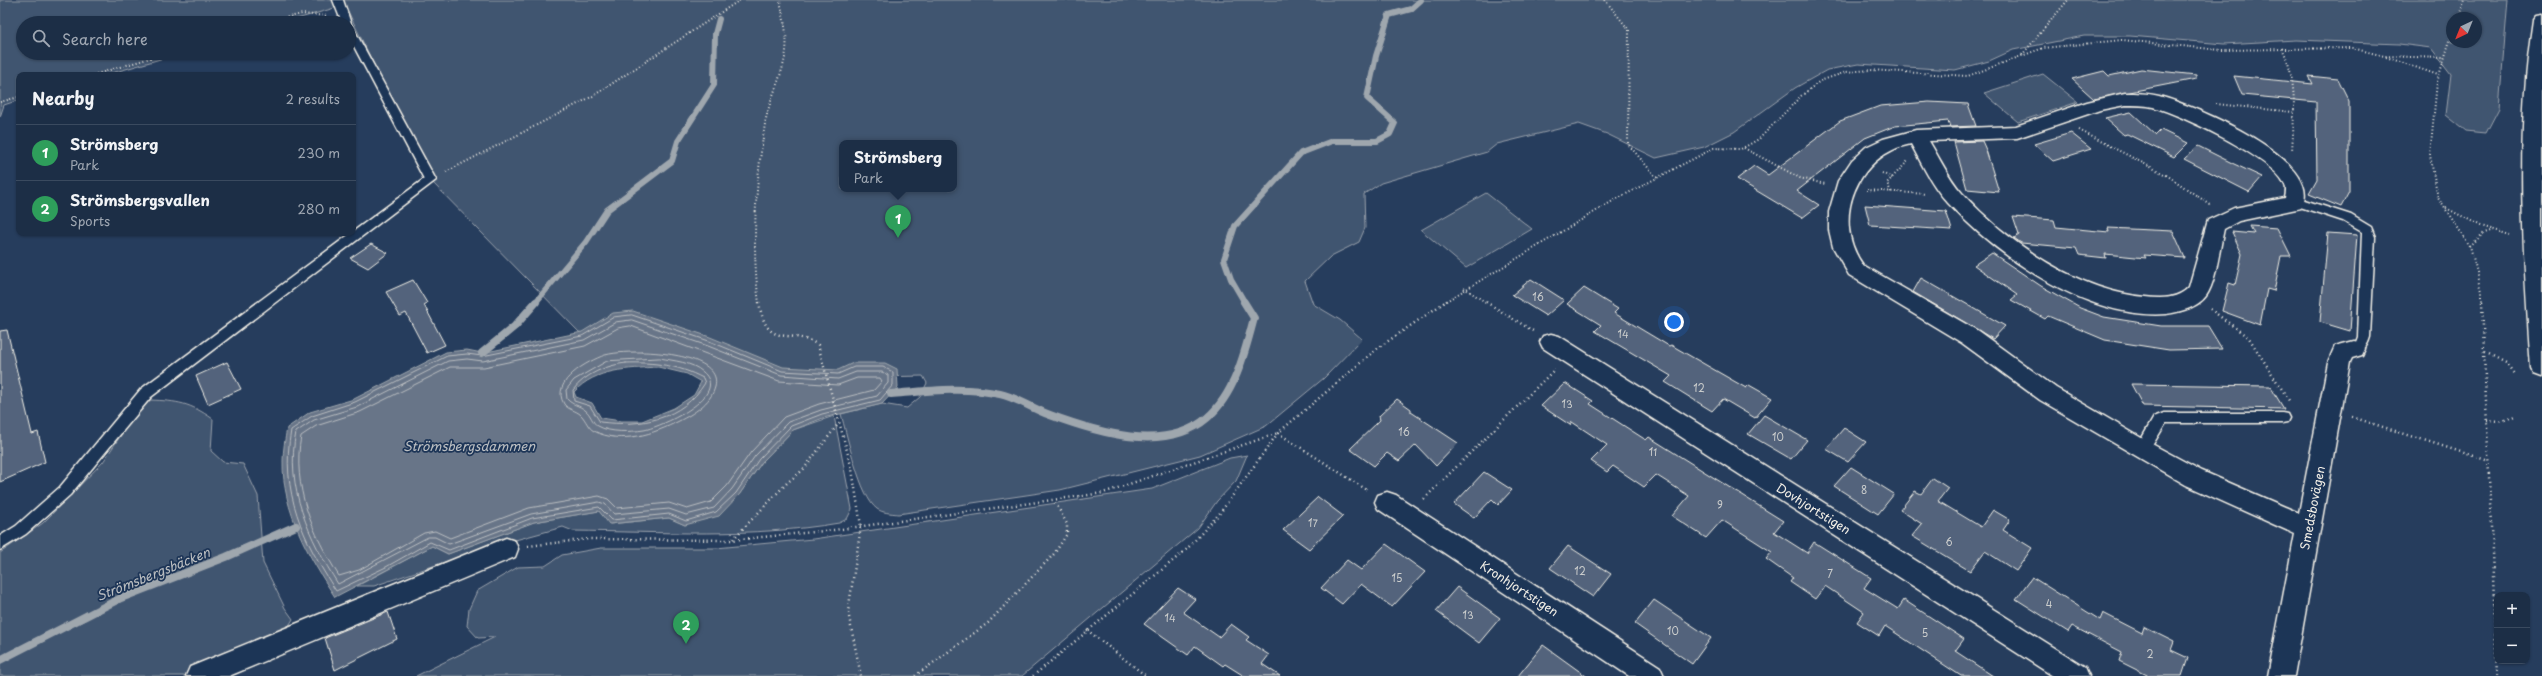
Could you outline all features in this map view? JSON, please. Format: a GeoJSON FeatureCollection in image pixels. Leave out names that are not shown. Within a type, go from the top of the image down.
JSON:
{"type":"FeatureCollection","features":[{"type":"Feature","properties":{"kind":"street"},"geometry":{"type":"LineString","coordinates":[[2542,20],[2533,75],[2536,181],[2534,242],[2542,368]]}},
{"type":"Feature","properties":{"kind":"street"},"geometry":{"type":"LineString","coordinates":[[1919,141],[1948,191],[2020,253],[2091,294],[2132,305],[2165,306],[2180,304],[2192,298],[2199,290],[2215,225],[2227,218],[2285,207],[2295,201],[2295,186],[2291,178],[2279,166],[2219,128],[2187,112],[2155,101],[2134,100],[2109,103],[2015,132],[1919,141],[1883,145],[1862,160],[1852,172],[1845,186],[1840,207],[1842,248],[1847,259],[1856,270],[1872,281],[1970,337],[2048,394],[2142,450],[2194,478],[2309,529]]}},
{"type":"Feature","properties":{"kind":"street","name":"Dovhjortstigen"},"geometry":{"type":"LineString","coordinates":[[1560,348],[2076,676]]}},
{"type":"Feature","properties":{"kind":"street","name":"Smedsbovägen"},"geometry":{"type":"LineString","coordinates":[[2281,676],[2342,352],[2354,349]]}},
{"type":"Feature","properties":{"kind":"street","name":"Kronhjortstigen"},"geometry":{"type":"LineString","coordinates":[[1397,509],[1651,676]]}},
{"type":"Feature","properties":{"kind":"street"},"geometry":{"type":"LineString","coordinates":[[199,676],[506,549]]}},
{"type":"Feature","properties":{"kind":"lane"},"geometry":{"type":"LineString","coordinates":[[338,0],[344,16]]}},
{"type":"Feature","properties":{"kind":"lane"},"geometry":{"type":"LineString","coordinates":[[356,40],[430,180],[356,235]]}},
{"type":"Feature","properties":{"kind":"lane"},"geometry":{"type":"LineString","coordinates":[[2295,201],[2347,218],[2367,230],[2369,237],[2364,337],[2361,345],[2354,349]]}},
{"type":"Feature","properties":{"kind":"lane"},"geometry":{"type":"LineString","coordinates":[[0,544],[26,526],[65,491],[146,392],[355,236]]}},
{"type":"Feature","properties":{"kind":"lane"},"geometry":{"type":"LineString","coordinates":[[2142,450],[2159,421],[2164,418],[2282,418]]}},
{"type":"Feature","properties":{"kind":"path"},"geometry":{"type":"LineString","coordinates":[[430,180],[593,96],[740,0]]}},
{"type":"Feature","properties":{"kind":"path"},"geometry":{"type":"LineString","coordinates":[[780,0],[786,50],[784,67],[769,106],[763,148],[756,218],[758,304],[760,319],[768,330],[786,337],[813,340],[818,345],[852,469],[861,526],[848,612],[861,676]]}},
{"type":"Feature","properties":{"kind":"path"},"geometry":{"type":"LineString","coordinates":[[1605,0],[1629,30],[1628,144],[1657,178]]}},
{"type":"Feature","properties":{"kind":"path"},"geometry":{"type":"LineString","coordinates":[[2021,56],[2068,0]]}},
{"type":"Feature","properties":{"kind":"path"},"geometry":{"type":"LineString","coordinates":[[2460,12],[2465,0]]}},
{"type":"Feature","properties":{"kind":"path"},"geometry":{"type":"LineString","coordinates":[[293,16],[302,14],[312,16]]}},
{"type":"Feature","properties":{"kind":"path"},"geometry":{"type":"LineString","coordinates":[[1033,676],[1186,550],[1220,512],[1278,433],[1378,348],[1464,288],[1657,178],[1714,148],[1741,149],[1759,139],[1801,96],[1820,81],[1846,72],[1870,70],[1968,76],[2043,48],[2122,40],[2222,50],[2352,48],[2384,56],[2438,75]]}},
{"type":"Feature","properties":{"kind":"path"},"geometry":{"type":"LineString","coordinates":[[2282,48],[2289,59],[2296,85],[2293,112],[2291,178]]}},
{"type":"Feature","properties":{"kind":"path"},"geometry":{"type":"LineString","coordinates":[[2447,48],[2438,75],[2433,103],[2430,155],[2438,198],[2470,246],[2482,291],[2497,676]]}},
{"type":"Feature","properties":{"kind":"path"},"geometry":{"type":"LineString","coordinates":[[2384,56],[2443,58]]}},
{"type":"Feature","properties":{"kind":"path"},"geometry":{"type":"LineString","coordinates":[[103,72],[143,60]]}},
{"type":"Feature","properties":{"kind":"path"},"geometry":{"type":"LineString","coordinates":[[0,102],[16,98]]}},
{"type":"Feature","properties":{"kind":"path"},"geometry":{"type":"LineString","coordinates":[[2211,103],[2293,112]]}},
{"type":"Feature","properties":{"kind":"path"},"geometry":{"type":"LineString","coordinates":[[2057,119],[2168,176],[2227,218]]}},
{"type":"Feature","properties":{"kind":"path"},"geometry":{"type":"LineString","coordinates":[[1891,192],[1887,183],[1919,141]]}},
{"type":"Feature","properties":{"kind":"path"},"geometry":{"type":"LineString","coordinates":[[2444,207],[2464,218],[2495,230],[2534,242]]}},
{"type":"Feature","properties":{"kind":"path"},"geometry":{"type":"LineString","coordinates":[[2470,246],[2484,233],[2495,230]]}},
{"type":"Feature","properties":{"kind":"path"},"geometry":{"type":"LineString","coordinates":[[1278,433],[1397,509],[1560,348],[1464,288]]}},
{"type":"Feature","properties":{"kind":"path"},"geometry":{"type":"LineString","coordinates":[[2192,298],[2249,338],[2295,406]]}},
{"type":"Feature","properties":{"kind":"path"},"geometry":{"type":"LineString","coordinates":[[2485,352],[2508,364],[2515,374]]}},
{"type":"Feature","properties":{"kind":"path"},"geometry":{"type":"LineString","coordinates":[[2331,411],[2488,461]]}},
{"type":"Feature","properties":{"kind":"path"},"geometry":{"type":"LineString","coordinates":[[2487,421],[2500,422],[2517,415]]}},
{"type":"Feature","properties":{"kind":"path"},"geometry":{"type":"LineString","coordinates":[[732,540],[788,482],[803,470],[839,422]]}},
{"type":"Feature","properties":{"kind":"path"},"geometry":{"type":"LineString","coordinates":[[506,549],[589,539],[732,540],[861,526],[1103,493],[1278,433]]}},
{"type":"Feature","properties":{"kind":"path"},"geometry":{"type":"LineString","coordinates":[[915,676],[988,623],[1050,559],[1067,534],[1067,524],[1054,500]]}},
{"type":"Feature","properties":{"kind":"path"},"geometry":{"type":"LineString","coordinates":[[1088,630],[1146,676]]}},
{"type":"Feature","properties":{"kind":"shaded area"},"geometry":{"type":"Polygon","coordinates":[[[0,0],[2508,0],[2499,108],[2486,133],[2466,131],[2446,115],[2451,74],[2431,48],[2399,44],[2296,40],[2224,44],[2130,36],[2084,36],[2013,50],[1989,61],[1955,70],[1858,64],[1827,70],[1795,88],[1734,132],[1704,147],[1656,158],[1607,134],[1579,124],[1497,144],[1487,152],[1381,183],[1364,194],[1365,228],[1359,242],[1331,256],[1305,281],[1313,304],[1340,320],[1362,339],[1324,378],[1266,426],[1200,455],[1060,490],[898,514],[887,513],[877,509],[865,492],[855,465],[841,414],[882,404],[907,408],[920,397],[927,383],[923,376],[778,379],[579,332],[430,180],[356,28],[356,16],[350,16],[345,5],[307,16],[16,16],[16,60],[157,60],[115,72],[16,72],[16,101],[4,105],[0,117],[0,0]]]}},
{"type":"Feature","properties":{"kind":"shaded area"},"geometry":{"type":"Polygon","coordinates":[[[2043,74],[2078,102],[2018,122],[1984,93],[2043,74]]]}},
{"type":"Feature","properties":{"kind":"shaded area"},"geometry":{"type":"Polygon","coordinates":[[[1486,193],[1532,229],[1466,268],[1421,230],[1486,193]]]}},
{"type":"Feature","properties":{"kind":"shaded area"},"geometry":{"type":"Polygon","coordinates":[[[150,400],[176,402],[190,406],[213,419],[211,451],[223,462],[243,464],[258,496],[263,563],[285,608],[293,619],[285,632],[187,676],[0,676],[0,553],[43,523],[103,462],[125,429],[150,400]]]}},
{"type":"Feature","properties":{"kind":"shaded area"},"geometry":{"type":"Polygon","coordinates":[[[834,416],[852,509],[847,519],[839,523],[773,531],[706,533],[573,531],[563,527],[486,548],[374,586],[357,586],[432,546],[448,554],[534,522],[599,511],[610,524],[669,518],[685,525],[739,495],[762,462],[793,430],[834,416]]]}},
{"type":"Feature","properties":{"kind":"shaded area"},"geometry":{"type":"Polygon","coordinates":[[[1247,455],[1236,481],[1217,501],[1198,528],[1022,676],[416,676],[495,637],[478,638],[467,626],[469,609],[477,591],[518,567],[545,566],[562,555],[601,548],[716,548],[813,539],[1152,489],[1230,458],[1247,455]]]}},
{"type":"Feature","properties":{"kind":"water","name":"Strömsbergsdammen"},"geometry":{"type":"Polygon","coordinates":[[[633,311],[710,337],[783,367],[838,370],[853,363],[885,363],[897,369],[898,387],[882,404],[823,418],[793,430],[762,462],[739,495],[719,516],[685,525],[669,518],[609,524],[599,511],[534,522],[448,554],[432,546],[335,597],[307,550],[292,515],[287,498],[283,461],[287,428],[310,412],[354,399],[446,352],[467,350],[482,353],[582,332],[613,313],[633,311]],[[658,367],[624,369],[592,378],[574,392],[576,397],[592,403],[601,418],[621,421],[642,421],[674,408],[694,395],[701,382],[687,374],[658,367]]]}},
{"type":"Feature","properties":{"kind":"building"},"geometry":{"type":"Polygon","coordinates":[[[2141,69],[2196,75],[2196,79],[2094,99],[2072,79],[2104,71],[2109,76],[2141,69]]]}},
{"type":"Feature","properties":{"kind":"building"},"geometry":{"type":"Polygon","coordinates":[[[2234,76],[2313,84],[2309,76],[2338,79],[2349,101],[2349,192],[2341,207],[2309,194],[2317,180],[2316,102],[2242,95],[2234,76]]]}},
{"type":"Feature","properties":{"kind":"building"},"geometry":{"type":"Polygon","coordinates":[[[1929,102],[1968,104],[1976,126],[1950,127],[1948,121],[1895,126],[1865,138],[1797,191],[1819,205],[1802,218],[1737,179],[1754,166],[1768,175],[1840,121],[1880,106],[1929,102]]]}},
{"type":"Feature","properties":{"kind":"building"},"geometry":{"type":"Polygon","coordinates":[[[2131,112],[2156,135],[2161,130],[2188,143],[2174,157],[2127,134],[2124,135],[2105,118],[2131,112]]]}},
{"type":"Feature","properties":{"kind":"building"},"geometry":{"type":"Polygon","coordinates":[[[2071,133],[2091,149],[2053,161],[2034,144],[2071,133]]]}},
{"type":"Feature","properties":{"kind":"building"},"geometry":{"type":"Polygon","coordinates":[[[1982,141],[1999,192],[1967,189],[1954,142],[1982,141]]]}},
{"type":"Feature","properties":{"kind":"building"},"geometry":{"type":"Polygon","coordinates":[[[2198,146],[2262,177],[2249,192],[2184,159],[2198,146]]]}},
{"type":"Feature","properties":{"kind":"building"},"geometry":{"type":"Polygon","coordinates":[[[1865,205],[1946,211],[1952,230],[1870,225],[1865,205]]]}},
{"type":"Feature","properties":{"kind":"building"},"geometry":{"type":"Polygon","coordinates":[[[2013,217],[2054,220],[2056,227],[2109,232],[2108,228],[2173,231],[2185,258],[2144,255],[2146,258],[2105,254],[2106,258],[2079,255],[2076,248],[2021,243],[2014,238],[2019,235],[2013,217]]]}},
{"type":"Feature","properties":{"kind":"building"},"geometry":{"type":"Polygon","coordinates":[[[2250,226],[2277,228],[2291,256],[2281,256],[2274,291],[2267,289],[2260,325],[2222,311],[2229,283],[2235,285],[2242,254],[2232,232],[2254,234],[2250,226]]]}},
{"type":"Feature","properties":{"kind":"building"},"geometry":{"type":"Polygon","coordinates":[[[2328,233],[2357,235],[2350,331],[2320,322],[2328,233]]]}},
{"type":"Feature","properties":{"kind":"building"},"geometry":{"type":"Polygon","coordinates":[[[371,244],[388,253],[368,268],[350,258],[371,244]]]}},
{"type":"Feature","properties":{"kind":"building"},"geometry":{"type":"Polygon","coordinates":[[[1992,253],[2041,286],[2080,308],[2104,317],[2161,326],[2208,326],[2222,349],[2169,350],[2105,340],[2048,316],[2045,319],[2011,300],[2017,295],[1974,265],[1992,253]]]}},
{"type":"Feature","properties":{"kind":"building"},"geometry":{"type":"Polygon","coordinates":[[[1921,278],[2005,326],[1993,339],[1913,292],[1921,278]]]}},
{"type":"Feature","properties":{"kind":"building"},"geometry":{"type":"Polygon","coordinates":[[[1531,279],[1564,300],[1546,316],[1512,295],[1531,279]]]}},
{"type":"Feature","properties":{"kind":"building"},"geometry":{"type":"Polygon","coordinates":[[[413,280],[427,303],[424,305],[445,345],[427,353],[406,313],[400,316],[386,292],[413,280]]]}},
{"type":"Feature","properties":{"kind":"building"},"geometry":{"type":"Polygon","coordinates":[[[1584,288],[1618,309],[1614,313],[1669,346],[1671,345],[1746,388],[1749,385],[1772,398],[1755,418],[1723,399],[1712,411],[1665,382],[1671,376],[1595,331],[1601,325],[1567,304],[1584,288]]]}},
{"type":"Feature","properties":{"kind":"building"},"geometry":{"type":"Polygon","coordinates":[[[7,330],[32,434],[38,432],[45,462],[0,482],[0,331],[7,330]]]}},
{"type":"Feature","properties":{"kind":"building"},"geometry":{"type":"Polygon","coordinates":[[[227,362],[241,389],[208,404],[196,376],[227,362]]]}},
{"type":"Feature","properties":{"kind":"building"},"geometry":{"type":"Polygon","coordinates":[[[1565,383],[1593,401],[1590,404],[1646,440],[1649,437],[1783,521],[1774,532],[1807,553],[1814,542],[1871,578],[1864,588],[1898,609],[1904,600],[1964,639],[1955,651],[1993,676],[1961,676],[1885,626],[1879,636],[1857,622],[1864,612],[1825,586],[1815,599],[1790,582],[1793,578],[1766,559],[1772,552],[1722,520],[1706,538],[1672,516],[1689,496],[1656,475],[1644,487],[1613,466],[1607,472],[1591,461],[1607,445],[1572,422],[1570,425],[1541,406],[1565,383]]]}},
{"type":"Feature","properties":{"kind":"building"},"geometry":{"type":"Polygon","coordinates":[[[2131,384],[2270,386],[2284,409],[2143,406],[2131,384]]]}},
{"type":"Feature","properties":{"kind":"building"},"geometry":{"type":"Polygon","coordinates":[[[1397,399],[1411,409],[1411,412],[1458,443],[1436,466],[1416,445],[1399,461],[1387,453],[1374,466],[1350,449],[1380,420],[1379,416],[1397,399]]]}},
{"type":"Feature","properties":{"kind":"building"},"geometry":{"type":"Polygon","coordinates":[[[1764,415],[1807,440],[1791,459],[1748,434],[1764,415]]]}},
{"type":"Feature","properties":{"kind":"building"},"geometry":{"type":"Polygon","coordinates":[[[1844,428],[1866,442],[1848,462],[1826,449],[1844,428]]]}},
{"type":"Feature","properties":{"kind":"building"},"geometry":{"type":"Polygon","coordinates":[[[1851,467],[1894,494],[1878,514],[1834,486],[1851,467]]]}},
{"type":"Feature","properties":{"kind":"building"},"geometry":{"type":"Polygon","coordinates":[[[1484,472],[1512,490],[1498,505],[1492,499],[1474,518],[1454,504],[1484,472]]]}},
{"type":"Feature","properties":{"kind":"building"},"geometry":{"type":"Polygon","coordinates":[[[1933,478],[1948,488],[1938,501],[1981,527],[1993,510],[2010,520],[2003,530],[2032,548],[2016,571],[1985,551],[1970,571],[1912,536],[1922,524],[1900,510],[1915,491],[1921,494],[1933,478]]]}},
{"type":"Feature","properties":{"kind":"building"},"geometry":{"type":"Polygon","coordinates":[[[1318,497],[1343,516],[1309,549],[1283,530],[1318,497]]]}},
{"type":"Feature","properties":{"kind":"building"},"geometry":{"type":"Polygon","coordinates":[[[1386,544],[1425,572],[1392,607],[1361,584],[1342,604],[1321,588],[1347,560],[1361,570],[1386,544]]]}},
{"type":"Feature","properties":{"kind":"building"},"geometry":{"type":"Polygon","coordinates":[[[1568,546],[1611,574],[1593,597],[1550,568],[1568,546]]]}},
{"type":"Feature","properties":{"kind":"building"},"geometry":{"type":"Polygon","coordinates":[[[2032,577],[2100,620],[2103,613],[2142,633],[2144,627],[2174,642],[2171,650],[2188,658],[2182,676],[2149,676],[2119,661],[2122,652],[2072,626],[2068,632],[2016,599],[2032,577]]]}},
{"type":"Feature","properties":{"kind":"building"},"geometry":{"type":"Polygon","coordinates":[[[1457,587],[1500,618],[1479,643],[1436,611],[1457,587]]]}},
{"type":"Feature","properties":{"kind":"building"},"geometry":{"type":"Polygon","coordinates":[[[1178,588],[1195,599],[1183,612],[1219,637],[1231,624],[1249,637],[1246,640],[1269,655],[1262,664],[1280,676],[1244,676],[1225,664],[1223,666],[1195,646],[1188,655],[1144,624],[1178,588]]]}},
{"type":"Feature","properties":{"kind":"building"},"geometry":{"type":"Polygon","coordinates":[[[1654,600],[1711,638],[1692,664],[1635,624],[1654,600]]]}},
{"type":"Feature","properties":{"kind":"building"},"geometry":{"type":"Polygon","coordinates":[[[388,612],[397,639],[335,670],[325,638],[388,612]]]}},
{"type":"Feature","properties":{"kind":"building"},"geometry":{"type":"Polygon","coordinates":[[[1543,645],[1586,676],[1518,676],[1543,645]]]}},
{"type":"Feature","properties":{"kind":"waterway"},"geometry":{"type":"LineString","coordinates":[[1245,303],[1231,279],[1224,259],[1235,226],[1301,153],[1332,141],[1377,141],[1390,134],[1395,123],[1367,98],[1376,56],[1389,15],[1411,9],[1421,0]]}},
{"type":"Feature","properties":{"kind":"waterway"},"geometry":{"type":"LineString","coordinates":[[535,303],[586,242],[607,210],[672,161],[678,141],[714,85],[715,34],[719,19]]}},
{"type":"Feature","properties":{"kind":"waterway"},"geometry":{"type":"LineString","coordinates":[[482,353],[515,326],[536,302]]}},
{"type":"Feature","properties":{"kind":"waterway"},"geometry":{"type":"LineString","coordinates":[[891,394],[946,390],[973,390],[1007,396],[1050,415],[1088,428],[1109,433],[1151,437],[1171,435],[1190,429],[1207,418],[1217,408],[1232,385],[1243,358],[1254,318],[1244,302]]}},
{"type":"Feature","properties":{"kind":"waterway","name":"Strömsbergsbäcken"},"geometry":{"type":"LineString","coordinates":[[0,660],[121,598],[226,557],[296,526]]}},
{"type":"Feature","properties":{"kind":"place","name":"Strömsberg"},"geometry":{"type":"Point","coordinates":[898,238]}},
{"type":"Feature","properties":{"kind":"place","name":"Strömsbergsvallen"},"geometry":{"type":"Point","coordinates":[686,644]}}]}
